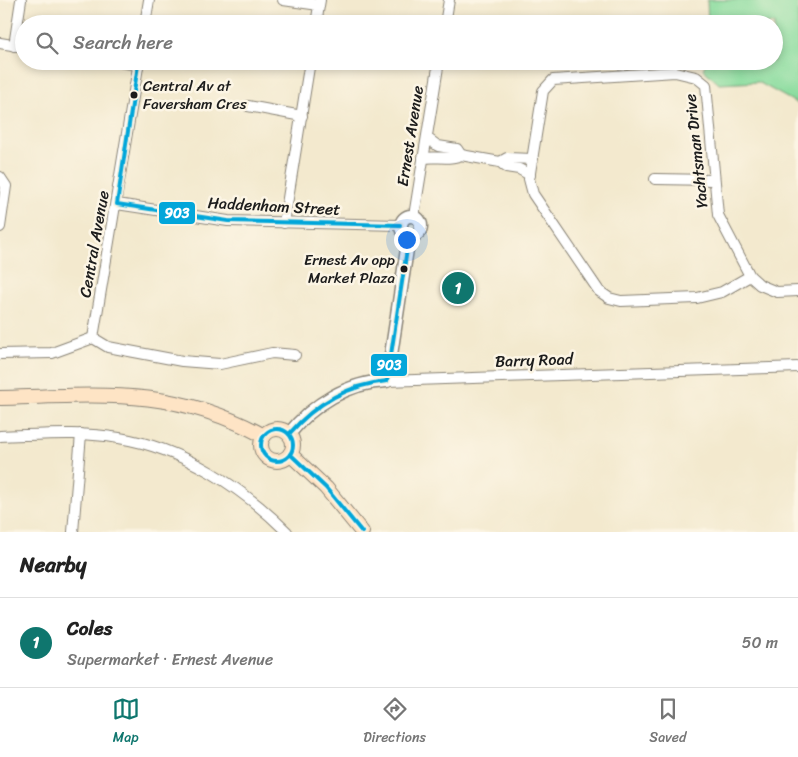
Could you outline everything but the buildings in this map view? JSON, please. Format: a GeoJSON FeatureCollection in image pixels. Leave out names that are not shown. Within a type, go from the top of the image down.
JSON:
{"type":"FeatureCollection","features":[{"type":"Feature","properties":{"kind":"main road"},"geometry":{"type":"LineString","coordinates":[[0,398],[130,396],[163,399],[216,414],[264,436]]}},
{"type":"Feature","properties":{"kind":"main road"},"geometry":{"type":"LineString","coordinates":[[276,429],[288,434],[293,444],[290,454],[286,458],[275,461],[266,456],[261,446],[264,436],[276,429]]}},
{"type":"Feature","properties":{"kind":"main road"},"geometry":{"type":"LineString","coordinates":[[290,454],[326,488],[362,532]]}},
{"type":"Feature","properties":{"kind":"street"},"geometry":{"type":"LineString","coordinates":[[20,15],[21,0]]}},
{"type":"Feature","properties":{"kind":"street"},"geometry":{"type":"LineString","coordinates":[[146,15],[149,0]]}},
{"type":"Feature","properties":{"kind":"street"},"geometry":{"type":"LineString","coordinates":[[284,0],[319,3]]}},
{"type":"Feature","properties":{"kind":"street"},"geometry":{"type":"LineString","coordinates":[[446,15],[449,0]]}},
{"type":"Feature","properties":{"kind":"street"},"geometry":{"type":"LineString","coordinates":[[0,43],[15,45]]}},
{"type":"Feature","properties":{"kind":"street","name":"Central Avenue"},"geometry":{"type":"LineString","coordinates":[[93,338],[117,204],[137,70]]}},
{"type":"Feature","properties":{"kind":"street"},"geometry":{"type":"LineString","coordinates":[[284,223],[309,70]]}},
{"type":"Feature","properties":{"kind":"street","name":"Ernest Avenue"},"geometry":{"type":"LineString","coordinates":[[414,216],[438,70]]}},
{"type":"Feature","properties":{"kind":"street","name":"Yachtsman Drive"},"geometry":{"type":"LineString","coordinates":[[750,276],[722,292],[697,298],[622,301],[609,298],[590,281],[533,194],[530,175],[543,91],[554,80],[675,72],[696,76],[706,85],[713,180],[718,215],[750,276],[760,285],[777,292],[798,291]]}},
{"type":"Feature","properties":{"kind":"street"},"geometry":{"type":"LineString","coordinates":[[248,106],[302,116]]}},
{"type":"Feature","properties":{"kind":"street"},"geometry":{"type":"LineString","coordinates":[[427,138],[438,146],[457,149],[461,154],[500,162],[506,167],[519,169],[530,175]]}},
{"type":"Feature","properties":{"kind":"street"},"geometry":{"type":"LineString","coordinates":[[423,158],[437,156],[455,158],[461,154]]}},
{"type":"Feature","properties":{"kind":"street"},"geometry":{"type":"LineString","coordinates":[[500,162],[507,158],[533,158]]}},
{"type":"Feature","properties":{"kind":"street"},"geometry":{"type":"LineString","coordinates":[[0,177],[6,186],[0,228]]}},
{"type":"Feature","properties":{"kind":"street"},"geometry":{"type":"LineString","coordinates":[[655,178],[713,180]]}},
{"type":"Feature","properties":{"kind":"street","name":"Haddenham Street"},"geometry":{"type":"LineString","coordinates":[[117,204],[212,219],[284,223],[400,225]]}},
{"type":"Feature","properties":{"kind":"street"},"geometry":{"type":"LineString","coordinates":[[414,216],[419,220],[420,230],[416,235],[409,236],[404,234],[400,225],[405,217],[414,216]]}},
{"type":"Feature","properties":{"kind":"street"},"geometry":{"type":"LineString","coordinates":[[387,381],[409,236]]}},
{"type":"Feature","properties":{"kind":"street"},"geometry":{"type":"LineString","coordinates":[[0,354],[52,353],[93,338],[108,348],[201,363],[220,364],[272,353],[294,354]]}},
{"type":"Feature","properties":{"kind":"street","name":"Barry Road"},"geometry":{"type":"LineString","coordinates":[[288,434],[311,410],[334,396],[361,384],[387,381],[798,367]]}},
{"type":"Feature","properties":{"kind":"street"},"geometry":{"type":"LineString","coordinates":[[0,436],[81,434],[119,438],[138,443],[209,471],[252,500],[287,532]]}},
{"type":"Feature","properties":{"kind":"street"},"geometry":{"type":"LineString","coordinates":[[73,532],[81,434]]}},
{"type":"Feature","properties":{"kind":"green space"},"geometry":{"type":"Polygon","coordinates":[[[707,0],[798,0],[798,104],[758,82],[719,84],[704,70],[783,70],[783,15],[708,15],[707,0]]]}},
{"type":"Feature","properties":{"kind":"transit line","name":"903"},"geometry":{"type":"LineString","coordinates":[[137,70],[117,204],[228,221],[400,225]]}},
{"type":"Feature","properties":{"kind":"transit line","name":"903"},"geometry":{"type":"LineString","coordinates":[[289,434],[299,423],[333,398],[358,387],[387,381],[409,236]]}},
{"type":"Feature","properties":{"kind":"transit line","name":"903"},"geometry":{"type":"LineString","coordinates":[[277,429],[288,434],[293,445],[288,456],[277,461],[266,456],[261,445],[266,434],[277,429]]}},
{"type":"Feature","properties":{"kind":"transit line","name":"903"},"geometry":{"type":"LineString","coordinates":[[290,454],[326,488],[362,532]]}},
{"type":"Feature","properties":{"kind":"place","name":"Central Av at Faversham Cres"},"geometry":{"type":"Point","coordinates":[134,95]}},
{"type":"Feature","properties":{"kind":"place","name":"Ernest Av opp Market Plaza"},"geometry":{"type":"Point","coordinates":[404,269]}},
{"type":"Feature","properties":{"kind":"place","name":"Coles"},"geometry":{"type":"Point","coordinates":[458,288]}}]}
